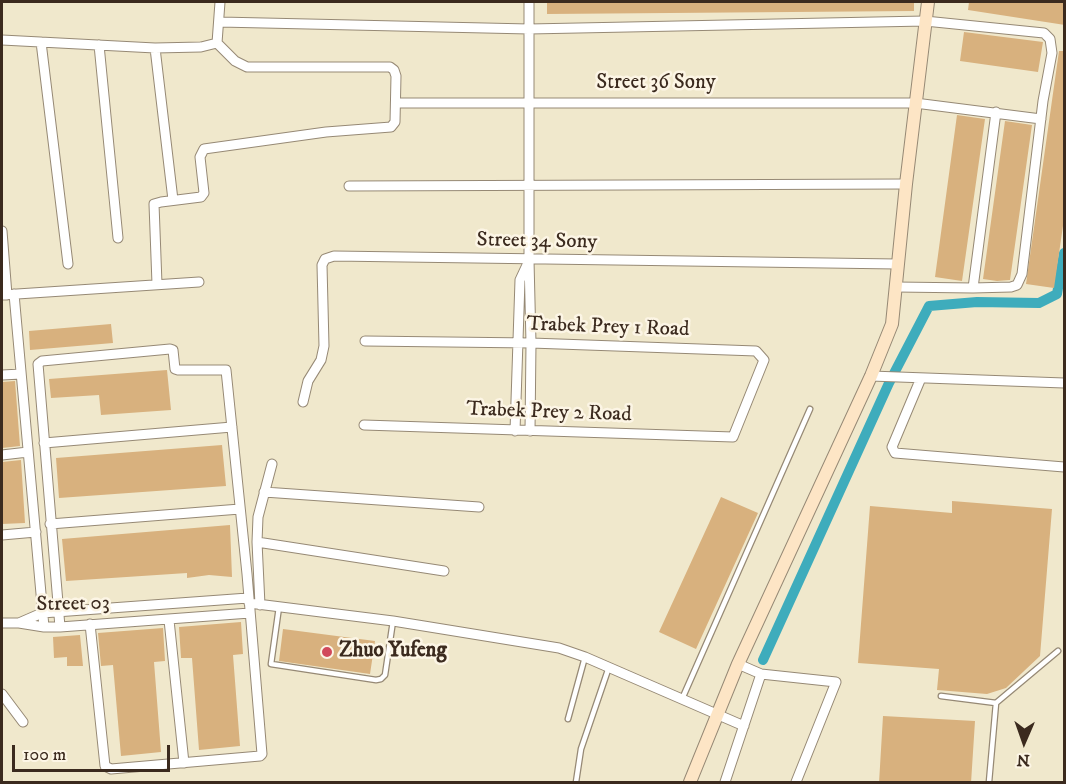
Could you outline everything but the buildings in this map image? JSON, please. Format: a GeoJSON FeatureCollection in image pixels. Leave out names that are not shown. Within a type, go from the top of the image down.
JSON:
{"type":"FeatureCollection","features":[{"type":"Feature","properties":{"kind":"street"},"geometry":{"type":"LineString","coordinates":[[217,43],[220,2]]}},
{"type":"Feature","properties":{"kind":"street"},"geometry":{"type":"LineString","coordinates":[[529,2],[530,431]]}},
{"type":"Feature","properties":{"kind":"street"},"geometry":{"type":"LineString","coordinates":[[690,783],[738,664],[875,376],[892,324],[928,2]]}},
{"type":"Feature","properties":{"kind":"street"},"geometry":{"type":"LineString","coordinates":[[220,22],[529,29],[925,21],[1044,33],[1050,39],[1052,53],[1041,119],[1022,274],[1017,285],[973,288],[896,287]]}},
{"type":"Feature","properties":{"kind":"street"},"geometry":{"type":"LineString","coordinates":[[2,40],[154,48],[201,47],[217,43]]}},
{"type":"Feature","properties":{"kind":"street"},"geometry":{"type":"LineString","coordinates":[[41,42],[68,264]]}},
{"type":"Feature","properties":{"kind":"street"},"geometry":{"type":"LineString","coordinates":[[157,284],[154,204],[201,197],[204,193],[200,157],[204,149],[326,132],[391,127],[395,122],[396,76],[390,66],[248,67],[235,62],[217,43]]}},
{"type":"Feature","properties":{"kind":"street"},"geometry":{"type":"LineString","coordinates":[[99,45],[118,238]]}},
{"type":"Feature","properties":{"kind":"street"},"geometry":{"type":"LineString","coordinates":[[154,48],[173,200]]}},
{"type":"Feature","properties":{"kind":"street","name":"Street 36 Sony"},"geometry":{"type":"LineString","coordinates":[[396,103],[915,103],[1041,119]]}},
{"type":"Feature","properties":{"kind":"street"},"geometry":{"type":"LineString","coordinates":[[973,288],[996,112]]}},
{"type":"Feature","properties":{"kind":"street"},"geometry":{"type":"LineString","coordinates":[[349,186],[906,184]]}},
{"type":"Feature","properties":{"kind":"street"},"geometry":{"type":"LineString","coordinates":[[2,231],[8,295],[21,374],[44,627]]}},
{"type":"Feature","properties":{"kind":"street","name":"Street 34 Sony"},"geometry":{"type":"LineString","coordinates":[[303,402],[308,381],[321,360],[324,346],[322,265],[325,259],[334,256],[897,264]]}},
{"type":"Feature","properties":{"kind":"street"},"geometry":{"type":"LineString","coordinates":[[515,431],[520,280],[529,260]]}},
{"type":"Feature","properties":{"kind":"street"},"geometry":{"type":"LineString","coordinates":[[8,295],[200,282]]}},
{"type":"Feature","properties":{"kind":"street","name":"Trabek Prey 1 Road"},"geometry":{"type":"LineString","coordinates":[[365,341],[531,343],[756,351],[764,360],[733,437]]}},
{"type":"Feature","properties":{"kind":"street"},"geometry":{"type":"LineString","coordinates":[[60,627],[38,364],[170,349],[173,350],[175,369],[226,370],[262,754],[257,758],[111,768],[105,766],[90,624]]}},
{"type":"Feature","properties":{"kind":"street"},"geometry":{"type":"LineString","coordinates":[[2,375],[21,374]]}},
{"type":"Feature","properties":{"kind":"street"},"geometry":{"type":"LineString","coordinates":[[875,376],[1065,383]]}},
{"type":"Feature","properties":{"kind":"street"},"geometry":{"type":"LineString","coordinates":[[917,378],[892,447],[895,453],[1065,467]]}},
{"type":"Feature","properties":{"kind":"street","name":"Trabek Prey 2 Road"},"geometry":{"type":"LineString","coordinates":[[364,426],[733,437]]}},
{"type":"Feature","properties":{"kind":"street"},"geometry":{"type":"LineString","coordinates":[[44,443],[232,427]]}},
{"type":"Feature","properties":{"kind":"street"},"geometry":{"type":"LineString","coordinates":[[2,455],[28,452]]}},
{"type":"Feature","properties":{"kind":"street"},"geometry":{"type":"LineString","coordinates":[[260,605],[258,517],[272,464]]}},
{"type":"Feature","properties":{"kind":"street"},"geometry":{"type":"LineString","coordinates":[[264,492],[479,507]]}},
{"type":"Feature","properties":{"kind":"street"},"geometry":{"type":"LineString","coordinates":[[50,525],[240,509]]}},
{"type":"Feature","properties":{"kind":"street"},"geometry":{"type":"LineString","coordinates":[[2,535],[36,532]]}},
{"type":"Feature","properties":{"kind":"street"},"geometry":{"type":"LineString","coordinates":[[257,542],[444,571]]}},
{"type":"Feature","properties":{"kind":"street"},"geometry":{"type":"LineString","coordinates":[[249,605],[393,621],[559,648],[609,667],[744,726]]}},
{"type":"Feature","properties":{"kind":"street","name":"Street 03"},"geometry":{"type":"LineString","coordinates":[[19,622],[42,613],[249,605]]}},
{"type":"Feature","properties":{"kind":"street","name":"Street 03"},"geometry":{"type":"LineString","coordinates":[[19,622],[44,627],[60,627],[169,620],[249,605]]}},
{"type":"Feature","properties":{"kind":"street"},"geometry":{"type":"LineString","coordinates":[[169,620],[184,762]]}},
{"type":"Feature","properties":{"kind":"street"},"geometry":{"type":"LineString","coordinates":[[2,623],[19,622]]}},
{"type":"Feature","properties":{"kind":"street"},"geometry":{"type":"LineString","coordinates":[[738,664],[761,674],[836,682],[796,783]]}},
{"type":"Feature","properties":{"kind":"street"},"geometry":{"type":"LineString","coordinates":[[725,783],[761,674]]}},
{"type":"Feature","properties":{"kind":"street"},"geometry":{"type":"LineString","coordinates":[[2,694],[23,722]]}},
{"type":"Feature","properties":{"kind":"lane"},"geometry":{"type":"LineString","coordinates":[[682,699],[810,409]]}},
{"type":"Feature","properties":{"kind":"lane"},"geometry":{"type":"LineString","coordinates":[[279,607],[271,664],[375,680],[381,679],[384,675],[393,621]]}},
{"type":"Feature","properties":{"kind":"lane"},"geometry":{"type":"LineString","coordinates":[[989,783],[996,703],[1058,651]]}},
{"type":"Feature","properties":{"kind":"lane"},"geometry":{"type":"LineString","coordinates":[[568,719],[585,657]]}},
{"type":"Feature","properties":{"kind":"lane"},"geometry":{"type":"LineString","coordinates":[[576,783],[581,749],[609,667]]}},
{"type":"Feature","properties":{"kind":"lane"},"geometry":{"type":"LineString","coordinates":[[940,696],[996,703]]}},
{"type":"Feature","properties":{"kind":"waterway"},"geometry":{"type":"LineString","coordinates":[[763,660],[889,383],[929,306],[977,302],[1039,303],[1057,294],[1064,253]]}},
{"type":"Feature","properties":{"kind":"place","name":"Zhuo Yufeng"},"geometry":{"type":"Point","coordinates":[327,652]}}]}
